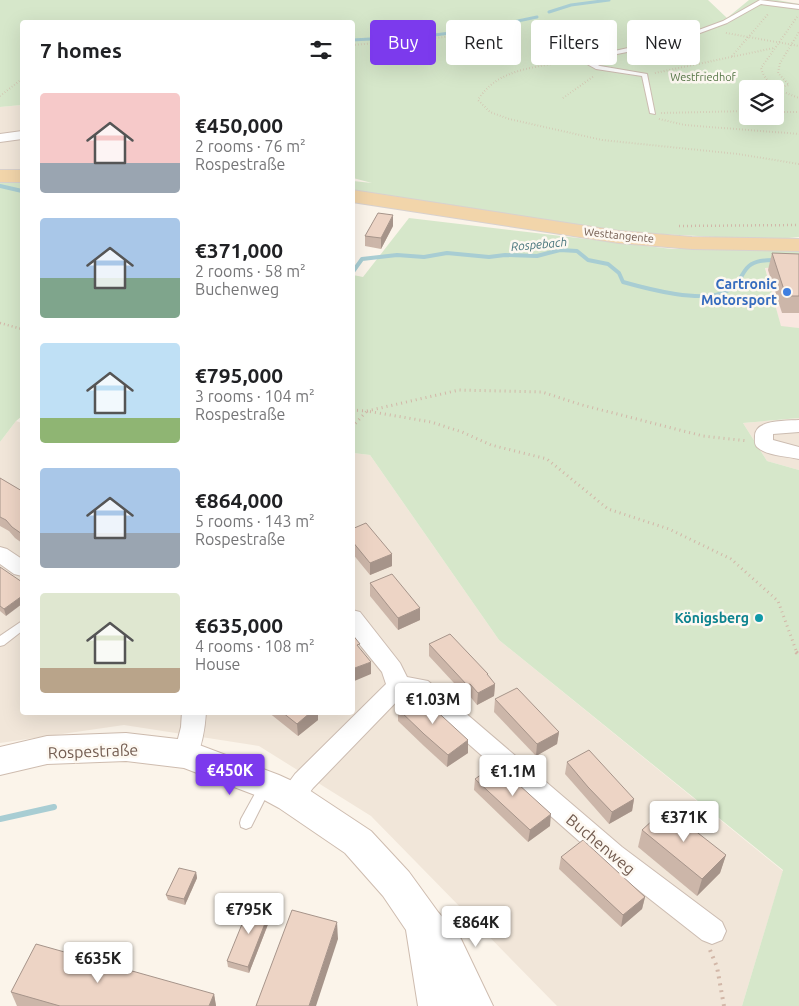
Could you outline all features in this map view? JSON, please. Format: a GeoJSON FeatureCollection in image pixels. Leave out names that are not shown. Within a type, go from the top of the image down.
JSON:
{"type":"FeatureCollection","features":[{"type":"Feature","properties":{"kind":"main road"},"geometry":{"type":"LineString","coordinates":[[0,176],[20,176]]}},
{"type":"Feature","properties":{"kind":"main road","name":"Westtangente"},"geometry":{"type":"LineString","coordinates":[[355,196],[619,236],[692,242],[799,245]]}},
{"type":"Feature","properties":{"kind":"street"},"geometry":{"type":"LineString","coordinates":[[0,138],[20,136]]}},
{"type":"Feature","properties":{"kind":"street"},"geometry":{"type":"LineString","coordinates":[[799,426],[776,427],[764,431],[764,443],[775,448],[799,452]]}},
{"type":"Feature","properties":{"kind":"street"},"geometry":{"type":"LineString","coordinates":[[279,791],[304,781],[398,686],[392,669],[355,622]]}},
{"type":"Feature","properties":{"kind":"street","name":"Buchenweg"},"geometry":{"type":"LineString","coordinates":[[398,686],[420,687],[613,855],[712,931]]}},
{"type":"Feature","properties":{"kind":"street"},"geometry":{"type":"LineString","coordinates":[[186,754],[193,727],[194,715]]}},
{"type":"Feature","properties":{"kind":"street","name":"Rospestraße"},"geometry":{"type":"LineString","coordinates":[[0,761],[47,750],[126,746],[186,754],[279,791],[358,842],[396,884],[424,925],[447,952],[473,1006]]}},
{"type":"Feature","properties":{"kind":"street","name":"Rospestraße"},"geometry":{"type":"LineString","coordinates":[[424,925],[438,1006]]}},
{"type":"Feature","properties":{"kind":"lane"},"geometry":{"type":"LineString","coordinates":[[617,52],[652,45],[706,29],[725,22],[760,2],[777,3],[799,8]]}},
{"type":"Feature","properties":{"kind":"lane"},"geometry":{"type":"LineString","coordinates":[[593,65],[603,70],[645,75],[653,113]]}},
{"type":"Feature","properties":{"kind":"lane"},"geometry":{"type":"LineString","coordinates":[[0,642],[20,627]]}},
{"type":"Feature","properties":{"kind":"lane"},"geometry":{"type":"LineString","coordinates":[[246,823],[279,791]]}},
{"type":"Feature","properties":{"kind":"path"},"geometry":{"type":"LineString","coordinates":[[732,57],[777,3]]}},
{"type":"Feature","properties":{"kind":"path"},"geometry":{"type":"LineString","coordinates":[[767,80],[761,68],[799,14]]}},
{"type":"Feature","properties":{"kind":"path"},"geometry":{"type":"LineString","coordinates":[[706,29],[799,46]]}},
{"type":"Feature","properties":{"kind":"path"},"geometry":{"type":"LineString","coordinates":[[784,80],[778,73],[780,63],[793,45],[792,42],[799,32]]}},
{"type":"Feature","properties":{"kind":"path"},"geometry":{"type":"LineString","coordinates":[[355,45],[446,37]]}},
{"type":"Feature","properties":{"kind":"path"},"geometry":{"type":"LineString","coordinates":[[645,75],[774,48]]}},
{"type":"Feature","properties":{"kind":"path"},"geometry":{"type":"LineString","coordinates":[[554,65],[504,76],[492,82],[482,91],[478,100],[490,112],[509,119],[602,140],[738,154],[799,164]]}},
{"type":"Feature","properties":{"kind":"path"},"geometry":{"type":"LineString","coordinates":[[563,98],[603,70]]}},
{"type":"Feature","properties":{"kind":"path"},"geometry":{"type":"LineString","coordinates":[[0,96],[20,80]]}},
{"type":"Feature","properties":{"kind":"path"},"geometry":{"type":"LineString","coordinates":[[784,91],[799,98]]}},
{"type":"Feature","properties":{"kind":"path"},"geometry":{"type":"LineString","coordinates":[[653,113],[739,111]]}},
{"type":"Feature","properties":{"kind":"path"},"geometry":{"type":"LineString","coordinates":[[784,112],[799,112]]}},
{"type":"Feature","properties":{"kind":"path"},"geometry":{"type":"LineString","coordinates":[[653,113],[660,120],[685,125],[799,134]]}},
{"type":"Feature","properties":{"kind":"path"},"geometry":{"type":"LineString","coordinates":[[672,225],[799,225]]}},
{"type":"Feature","properties":{"kind":"path"},"geometry":{"type":"LineString","coordinates":[[0,323],[20,328]]}},
{"type":"Feature","properties":{"kind":"path"},"geometry":{"type":"LineString","coordinates":[[355,424],[367,411],[459,390],[542,392],[582,406],[704,436],[764,443]]}},
{"type":"Feature","properties":{"kind":"path"},"geometry":{"type":"LineString","coordinates":[[355,410],[431,422],[462,432],[491,445],[547,459],[608,509],[669,529],[731,559],[778,601],[795,650],[799,655]]}},
{"type":"Feature","properties":{"kind":"path"},"geometry":{"type":"LineString","coordinates":[[712,931],[707,943],[717,967],[724,1006]]}},
{"type":"Feature","properties":{"kind":"shaded area"},"geometry":{"type":"Polygon","coordinates":[[[20,105],[20,174],[0,174],[0,107],[20,105]]]}},
{"type":"Feature","properties":{"kind":"shaded area","name":"Cartronic Motorsport"},"geometry":{"type":"Polygon","coordinates":[[[799,265],[799,328],[781,327],[765,267],[799,265]]]}},
{"type":"Feature","properties":{"kind":"shaded area"},"geometry":{"type":"Polygon","coordinates":[[[799,418],[799,470],[767,461],[743,423],[799,418]]]}},
{"type":"Feature","properties":{"kind":"shaded area"},"geometry":{"type":"Polygon","coordinates":[[[16,421],[20,422],[20,715],[355,715],[355,453],[370,455],[499,640],[783,871],[742,1006],[557,1006],[371,816],[259,746],[124,725],[0,743],[0,442],[16,421]]]}},
{"type":"Feature","properties":{"kind":"green space","name":"Westfriedhof"},"geometry":{"type":"Polygon","coordinates":[[[0,0],[708,0],[727,18],[749,0],[777,0],[799,4],[799,237],[769,240],[609,231],[355,190],[355,181],[372,183],[355,179],[355,20],[20,20],[20,105],[0,107],[0,0]]]}},
{"type":"Feature","properties":{"kind":"green space"},"geometry":{"type":"Polygon","coordinates":[[[0,178],[20,179],[20,418],[0,442],[0,178]]]}},
{"type":"Feature","properties":{"kind":"green space"},"geometry":{"type":"Polygon","coordinates":[[[409,218],[672,249],[799,249],[799,265],[765,268],[781,326],[799,328],[799,418],[743,423],[767,461],[799,470],[799,1006],[742,1006],[783,870],[499,640],[370,455],[355,453],[355,275],[363,277],[409,218]]]}},
{"type":"Feature","properties":{"kind":"building"},"geometry":{"type":"Polygon","coordinates":[[[378,213],[393,215],[381,238],[365,236],[378,213]]]}},
{"type":"Feature","properties":{"kind":"building"},"geometry":{"type":"Polygon","coordinates":[[[772,253],[799,254],[799,296],[786,296],[772,253]]]}},
{"type":"Feature","properties":{"kind":"building"},"geometry":{"type":"Polygon","coordinates":[[[0,478],[20,490],[20,533],[0,517],[0,478]]]}},
{"type":"Feature","properties":{"kind":"building"},"geometry":{"type":"Polygon","coordinates":[[[366,523],[392,554],[370,563],[355,545],[355,528],[366,523]]]}},
{"type":"Feature","properties":{"kind":"building"},"geometry":{"type":"Polygon","coordinates":[[[0,567],[20,581],[20,597],[4,609],[0,606],[0,567]]]}},
{"type":"Feature","properties":{"kind":"building"},"geometry":{"type":"Polygon","coordinates":[[[392,574],[420,608],[398,618],[370,583],[392,574]]]}},
{"type":"Feature","properties":{"kind":"building"},"geometry":{"type":"Polygon","coordinates":[[[450,634],[495,684],[478,693],[470,684],[467,685],[429,644],[450,634]]]}},
{"type":"Feature","properties":{"kind":"building"},"geometry":{"type":"Polygon","coordinates":[[[355,638],[360,644],[357,645],[371,662],[355,668],[355,638]]]}},
{"type":"Feature","properties":{"kind":"building"},"geometry":{"type":"Polygon","coordinates":[[[517,688],[559,732],[537,744],[495,699],[517,688]]]}},
{"type":"Feature","properties":{"kind":"building"},"geometry":{"type":"Polygon","coordinates":[[[419,695],[468,740],[448,755],[398,709],[419,695]]]}},
{"type":"Feature","properties":{"kind":"building"},"geometry":{"type":"Polygon","coordinates":[[[286,715],[308,715],[297,724],[286,715]]]}},
{"type":"Feature","properties":{"kind":"building"},"geometry":{"type":"Polygon","coordinates":[[[589,750],[634,799],[612,812],[588,787],[567,762],[589,750]]]}},
{"type":"Feature","properties":{"kind":"building"},"geometry":{"type":"Polygon","coordinates":[[[496,764],[551,814],[530,830],[475,779],[496,764]]]}},
{"type":"Feature","properties":{"kind":"building"},"geometry":{"type":"Polygon","coordinates":[[[666,808],[726,855],[702,879],[642,830],[666,808]]]}},
{"type":"Feature","properties":{"kind":"building"},"geometry":{"type":"Polygon","coordinates":[[[583,840],[645,897],[623,915],[561,857],[583,840]]]}},
{"type":"Feature","properties":{"kind":"building"},"geometry":{"type":"Polygon","coordinates":[[[179,868],[196,872],[184,899],[166,895],[179,868]]]}},
{"type":"Feature","properties":{"kind":"building"},"geometry":{"type":"Polygon","coordinates":[[[251,902],[271,908],[248,967],[227,961],[251,902]]]}},
{"type":"Feature","properties":{"kind":"building"},"geometry":{"type":"Polygon","coordinates":[[[292,910],[337,922],[309,1006],[256,1006],[292,910]]]}},
{"type":"Feature","properties":{"kind":"building"},"geometry":{"type":"Polygon","coordinates":[[[36,944],[214,994],[209,1006],[60,1006],[11,992],[36,944]]]}},
{"type":"Feature","properties":{"kind":"waterway"},"geometry":{"type":"LineString","coordinates":[[549,12],[571,5],[609,0]]}},
{"type":"Feature","properties":{"kind":"waterway"},"geometry":{"type":"LineString","coordinates":[[355,40],[426,36],[475,30],[537,17]]}},
{"type":"Feature","properties":{"kind":"waterway","name":"Rospebach"},"geometry":{"type":"LineString","coordinates":[[0,186],[20,191]]}},
{"type":"Feature","properties":{"kind":"waterway","name":"Rospebach"},"geometry":{"type":"LineString","coordinates":[[355,269],[362,259],[397,255],[424,257],[447,253],[489,257],[505,255],[537,256],[560,250],[577,251],[588,260],[608,264],[619,273],[623,282],[675,294],[704,296],[717,295],[727,291],[739,281],[749,266],[754,263],[776,260]]}},
{"type":"Feature","properties":{"kind":"waterway"},"geometry":{"type":"LineString","coordinates":[[0,819],[54,807]]}},
{"type":"Feature","properties":{"kind":"place","name":"Cartronic Motorsport"},"geometry":{"type":"Point","coordinates":[787,292]}},
{"type":"Feature","properties":{"kind":"place","name":"Königsberg"},"geometry":{"type":"Point","coordinates":[759,618]}}]}
